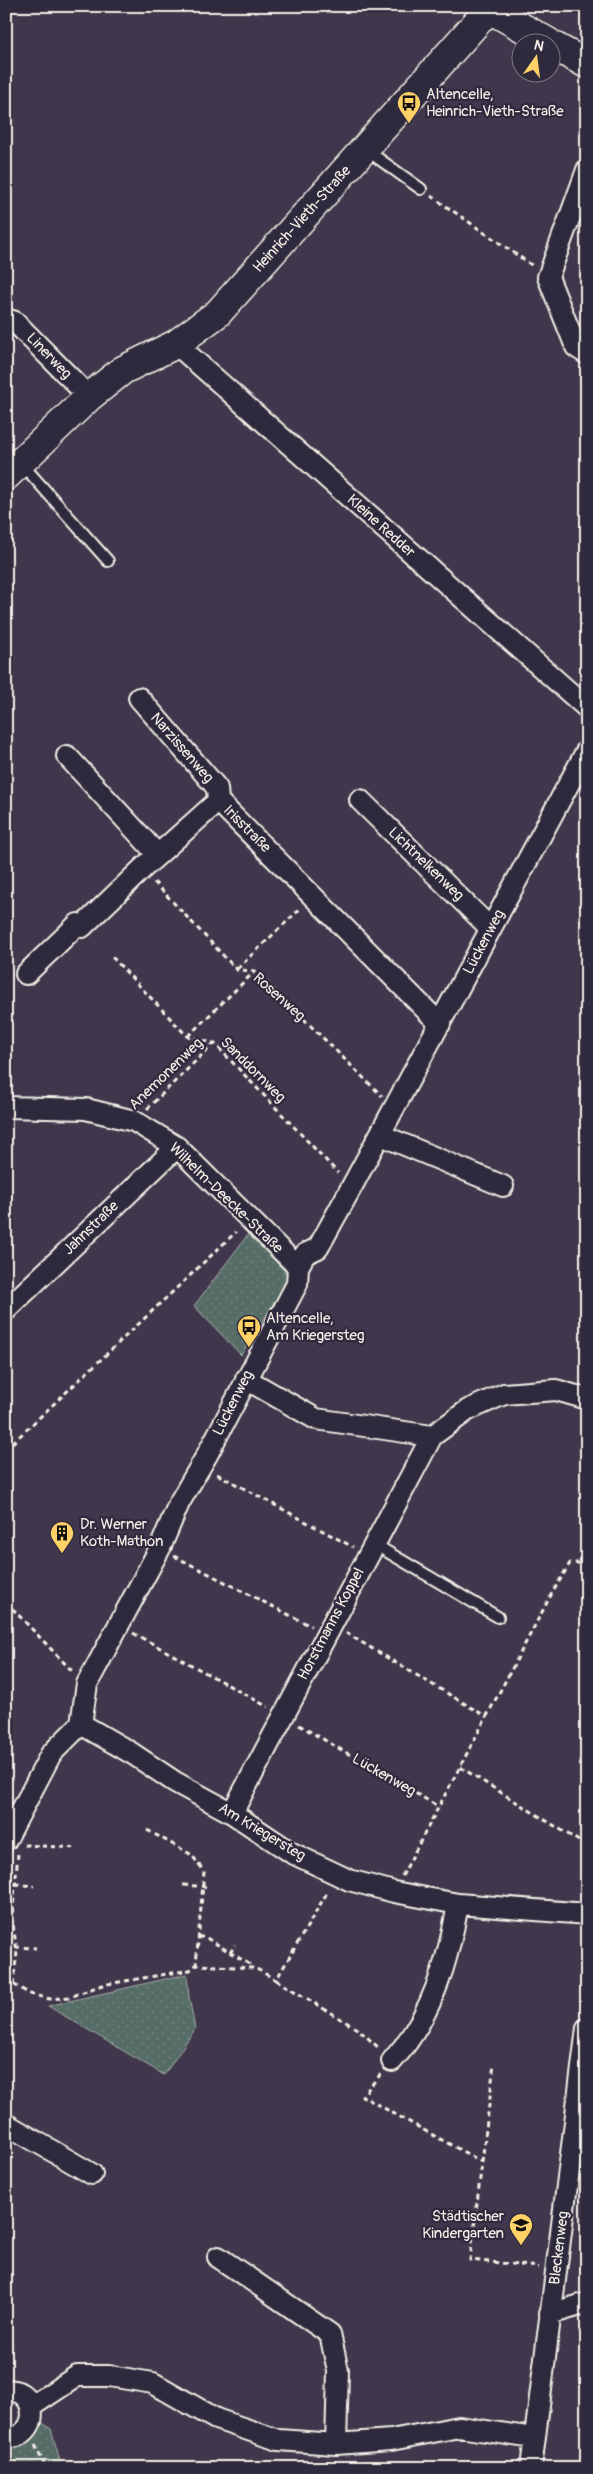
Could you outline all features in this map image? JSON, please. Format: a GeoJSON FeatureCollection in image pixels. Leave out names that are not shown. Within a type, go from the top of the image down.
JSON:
{"type":"FeatureCollection","features":[{"type":"Feature","properties":{"kind":"street"},"geometry":{"type":"LineString","coordinates":[[487,8],[530,32]]}},
{"type":"Feature","properties":{"kind":"street","name":"Heinrich-Vieth-Straße"},"geometry":{"type":"LineString","coordinates":[[13,470],[88,397],[123,370],[176,344],[218,313],[487,8]]}},
{"type":"Feature","properties":{"kind":"street"},"geometry":{"type":"LineString","coordinates":[[560,49],[587,64]]}},
{"type":"Feature","properties":{"kind":"street"},"geometry":{"type":"LineString","coordinates":[[587,170],[548,277],[576,347],[587,354]]}},
{"type":"Feature","properties":{"kind":"street","name":"Linerweg"},"geometry":{"type":"LineString","coordinates":[[6,319],[15,322],[88,397]]}},
{"type":"Feature","properties":{"kind":"street","name":"Kleine Redder"},"geometry":{"type":"LineString","coordinates":[[176,344],[587,708]]}},
{"type":"Feature","properties":{"kind":"street","name":"Narzissenweg"},"geometry":{"type":"LineString","coordinates":[[139,698],[217,788],[218,801]]}},
{"type":"Feature","properties":{"kind":"street","name":"Lückenweg"},"geometry":{"type":"LineString","coordinates":[[81,1724],[87,1684],[160,1548],[179,1502],[201,1466],[297,1284],[298,1267],[305,1254],[318,1248],[352,1188],[587,750]]}},
{"type":"Feature","properties":{"kind":"street"},"geometry":{"type":"LineString","coordinates":[[68,756],[158,854]]}},
{"type":"Feature","properties":{"kind":"street","name":"Lichtnelkenweg"},"geometry":{"type":"LineString","coordinates":[[360,800],[491,928]]}},
{"type":"Feature","properties":{"kind":"street","name":"Irisstraße"},"geometry":{"type":"LineString","coordinates":[[26,974],[78,924],[82,927],[158,854],[218,801],[440,1024]]}},
{"type":"Feature","properties":{"kind":"street","name":"Wilhelm-Deecke-Straße"},"geometry":{"type":"LineString","coordinates":[[6,1108],[86,1109],[134,1121],[177,1147],[298,1267]]}},
{"type":"Feature","properties":{"kind":"street"},"geometry":{"type":"LineString","coordinates":[[381,1135],[503,1186]]}},
{"type":"Feature","properties":{"kind":"street","name":"Jahnstraße"},"geometry":{"type":"LineString","coordinates":[[6,1310],[177,1147]]}},
{"type":"Feature","properties":{"kind":"street"},"geometry":{"type":"LineString","coordinates":[[246,1378],[316,1419],[432,1436]]}},
{"type":"Feature","properties":{"kind":"street","name":"Horstmanns Koppel"},"geometry":{"type":"LineString","coordinates":[[232,1813],[432,1436],[468,1410],[504,1394],[556,1390],[587,1399]]}},
{"type":"Feature","properties":{"kind":"street"},"geometry":{"type":"LineString","coordinates":[[6,1840],[51,1754],[81,1724]]}},
{"type":"Feature","properties":{"kind":"street","name":"Am Kriegersteg"},"geometry":{"type":"LineString","coordinates":[[81,1724],[133,1754],[175,1782],[232,1813],[292,1853],[349,1880],[394,1892],[458,1904],[587,1914]]}},
{"type":"Feature","properties":{"kind":"street"},"geometry":{"type":"LineString","coordinates":[[392,2061],[410,2041],[438,1985],[452,1940],[458,1904]]}},
{"type":"Feature","properties":{"kind":"street","name":"Bleckenweg"},"geometry":{"type":"LineString","coordinates":[[531,2468],[587,2028]]}},
{"type":"Feature","properties":{"kind":"street"},"geometry":{"type":"LineString","coordinates":[[6,2124],[92,2174]]}},
{"type":"Feature","properties":{"kind":"street"},"geometry":{"type":"LineString","coordinates":[[218,2257],[330,2334],[338,2371],[336,2444]]}},
{"type":"Feature","properties":{"kind":"street"},"geometry":{"type":"LineString","coordinates":[[550,2314],[587,2303]]}},
{"type":"Feature","properties":{"kind":"street"},"geometry":{"type":"LineString","coordinates":[[32,2406],[77,2376],[109,2376],[154,2383],[216,2419],[278,2440],[336,2444],[391,2440],[459,2428],[534,2438]]}},
{"type":"Feature","properties":{"kind":"street"},"geometry":{"type":"LineString","coordinates":[[6,2390],[15,2390],[28,2399],[32,2406],[32,2422],[28,2429],[16,2438],[6,2438]]}},
{"type":"Feature","properties":{"kind":"lane"},"geometry":{"type":"LineString","coordinates":[[364,149],[421,188]]}},
{"type":"Feature","properties":{"kind":"lane"},"geometry":{"type":"LineString","coordinates":[[13,470],[108,561]]}},
{"type":"Feature","properties":{"kind":"lane"},"geometry":{"type":"LineString","coordinates":[[371,1550],[498,1618]]}},
{"type":"Feature","properties":{"kind":"path"},"geometry":{"type":"LineString","coordinates":[[421,188],[548,277]]}},
{"type":"Feature","properties":{"kind":"path","name":"Rosenweg"},"geometry":{"type":"LineString","coordinates":[[142,869],[237,970],[255,971],[395,1109]]}},
{"type":"Feature","properties":{"kind":"path"},"geometry":{"type":"LineString","coordinates":[[237,970],[314,896]]}},
{"type":"Feature","properties":{"kind":"path"},"geometry":{"type":"LineString","coordinates":[[112,957],[188,1037]]}},
{"type":"Feature","properties":{"kind":"path","name":"Anemonenweg"},"geometry":{"type":"LineString","coordinates":[[188,1037],[255,971]]}},
{"type":"Feature","properties":{"kind":"path","name":"Sanddornweg"},"geometry":{"type":"LineString","coordinates":[[188,1037],[214,1043],[352,1188]]}},
{"type":"Feature","properties":{"kind":"path","name":"Anemonenweg"},"geometry":{"type":"LineString","coordinates":[[134,1121],[214,1043]]}},
{"type":"Feature","properties":{"kind":"path"},"geometry":{"type":"LineString","coordinates":[[6,1449],[249,1219]]}},
{"type":"Feature","properties":{"kind":"path"},"geometry":{"type":"LineString","coordinates":[[201,1466],[371,1550]]}},
{"type":"Feature","properties":{"kind":"path"},"geometry":{"type":"LineString","coordinates":[[160,1548],[328,1629],[487,1717]]}},
{"type":"Feature","properties":{"kind":"path"},"geometry":{"type":"LineString","coordinates":[[394,1892],[551,1595],[570,1563],[587,1564]]}},
{"type":"Feature","properties":{"kind":"path"},"geometry":{"type":"LineString","coordinates":[[6,1602],[75,1675],[87,1684]]}},
{"type":"Feature","properties":{"kind":"path","name":"Lückenweg"},"geometry":{"type":"LineString","coordinates":[[120,1625],[283,1715],[439,1807]]}},
{"type":"Feature","properties":{"kind":"path"},"geometry":{"type":"LineString","coordinates":[[460,1767],[587,1846]]}},
{"type":"Feature","properties":{"kind":"path"},"geometry":{"type":"LineString","coordinates":[[147,1830],[192,1855],[204,1872],[196,1965]]}},
{"type":"Feature","properties":{"kind":"path"},"geometry":{"type":"LineString","coordinates":[[14,1984],[16,1952],[12,1918],[19,1844],[78,1848]]}},
{"type":"Feature","properties":{"kind":"path"},"geometry":{"type":"LineString","coordinates":[[276,1980],[338,1874]]}},
{"type":"Feature","properties":{"kind":"path"},"geometry":{"type":"LineString","coordinates":[[15,1884],[34,1886]]}},
{"type":"Feature","properties":{"kind":"path"},"geometry":{"type":"LineString","coordinates":[[183,1885],[210,1887]]}},
{"type":"Feature","properties":{"kind":"path"},"geometry":{"type":"LineString","coordinates":[[198,1937],[205,1937],[249,1964],[250,1967]]}},
{"type":"Feature","properties":{"kind":"path"},"geometry":{"type":"LineString","coordinates":[[230,1953],[236,1945]]}},
{"type":"Feature","properties":{"kind":"path"},"geometry":{"type":"LineString","coordinates":[[6,1949],[15,1947],[36,1948]]}},
{"type":"Feature","properties":{"kind":"path"},"geometry":{"type":"LineString","coordinates":[[6,1980],[30,1994],[50,1998],[70,1997],[102,1986],[190,1970],[196,1965],[255,1968],[359,2030],[392,2061],[362,2096],[482,2162]]}},
{"type":"Feature","properties":{"kind":"path"},"geometry":{"type":"LineString","coordinates":[[494,2064],[470,2260],[557,2268]]}},
{"type":"Feature","properties":{"kind":"path"},"geometry":{"type":"LineString","coordinates":[[35,2444],[46,2468]]}},
{"type":"Feature","properties":{"kind":"green space"},"geometry":{"type":"Polygon","coordinates":[[[249,1233],[290,1277],[241,1355],[194,1306],[249,1233]]]}},
{"type":"Feature","properties":{"kind":"green space"},"geometry":{"type":"Polygon","coordinates":[[[187,1974],[195,2029],[164,2075],[48,2006],[187,1974]]]}},
{"type":"Feature","properties":{"kind":"green space"},"geometry":{"type":"Polygon","coordinates":[[[39,2420],[51,2429],[62,2468],[6,2468],[6,2444],[39,2420]]]}},
{"type":"Feature","properties":{"kind":"place","name":"Altencelle, Heinrich-Vieth-Straße"},"geometry":{"type":"Point","coordinates":[409,124]}},
{"type":"Feature","properties":{"kind":"place","name":"Altencelle, Am Kriegersteg"},"geometry":{"type":"Point","coordinates":[249,1348]}},
{"type":"Feature","properties":{"kind":"place","name":"Dr. Werner Koth-Mathon"},"geometry":{"type":"Point","coordinates":[62,1554]}},
{"type":"Feature","properties":{"kind":"place","name":"Städtischer Kindergarten"},"geometry":{"type":"Point","coordinates":[521,2246]}}]}
